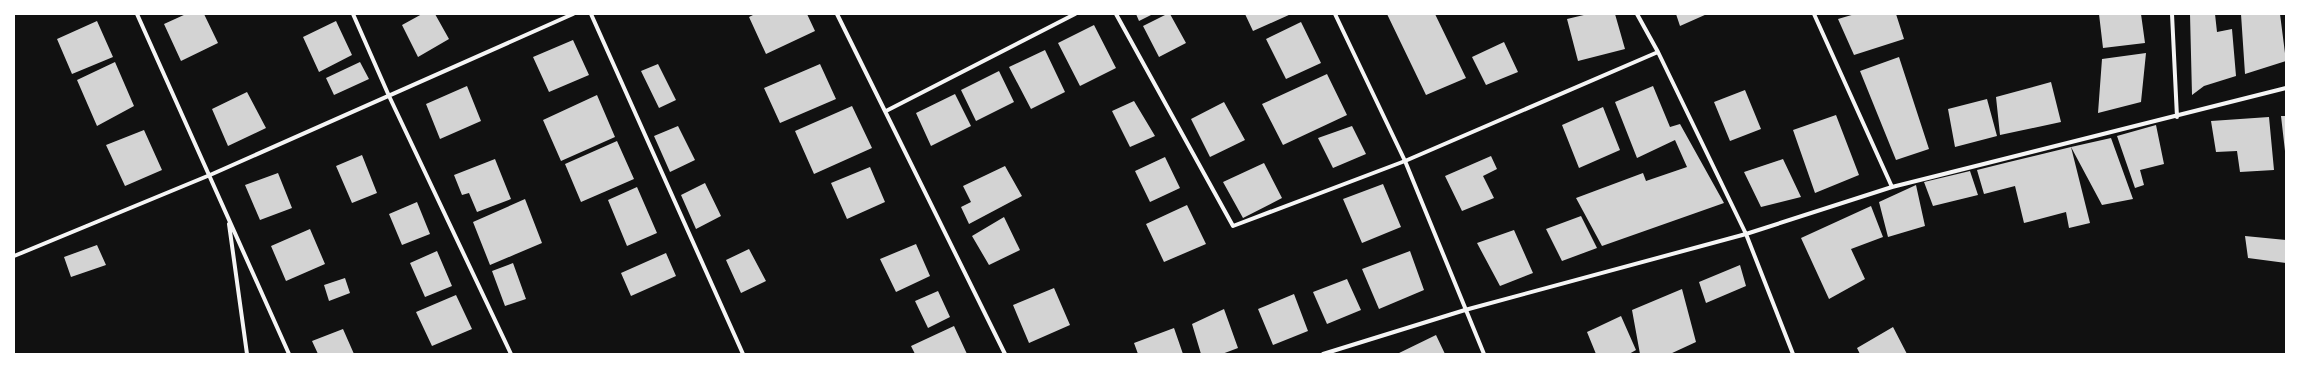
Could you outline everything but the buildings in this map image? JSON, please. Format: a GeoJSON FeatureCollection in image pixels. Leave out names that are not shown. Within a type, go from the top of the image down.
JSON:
{"type":"FeatureCollection","features":[{"type":"Feature","properties":{"kind":"street"},"geometry":{"type":"LineString","coordinates":[[137,14],[289,354]]}},
{"type":"Feature","properties":{"kind":"street"},"geometry":{"type":"LineString","coordinates":[[353,14],[389,96],[511,354]]}},
{"type":"Feature","properties":{"kind":"street"},"geometry":{"type":"LineString","coordinates":[[14,256],[210,176],[573,14]]}},
{"type":"Feature","properties":{"kind":"street"},"geometry":{"type":"LineString","coordinates":[[591,14],[743,354]]}},
{"type":"Feature","properties":{"kind":"street"},"geometry":{"type":"LineString","coordinates":[[837,14],[1005,354]]}},
{"type":"Feature","properties":{"kind":"street"},"geometry":{"type":"LineString","coordinates":[[886,111],[1075,14]]}},
{"type":"Feature","properties":{"kind":"street"},"geometry":{"type":"LineString","coordinates":[[1116,14],[1233,226],[1405,161],[1658,52]]}},
{"type":"Feature","properties":{"kind":"street"},"geometry":{"type":"LineString","coordinates":[[1335,14],[1405,161],[1484,354]]}},
{"type":"Feature","properties":{"kind":"street"},"geometry":{"type":"LineString","coordinates":[[1637,14],[1658,52],[1746,234],[1793,354]]}},
{"type":"Feature","properties":{"kind":"street"},"geometry":{"type":"LineString","coordinates":[[1814,14],[1892,186]]}},
{"type":"Feature","properties":{"kind":"street"},"geometry":{"type":"LineString","coordinates":[[2172,14],[2177,117]]}},
{"type":"Feature","properties":{"kind":"street"},"geometry":{"type":"LineString","coordinates":[[1323,354],[1465,310],[1746,234],[1892,186],[2177,117],[2286,88]]}},
{"type":"Feature","properties":{"kind":"street"},"geometry":{"type":"LineString","coordinates":[[228,218],[247,354]]}}]}
